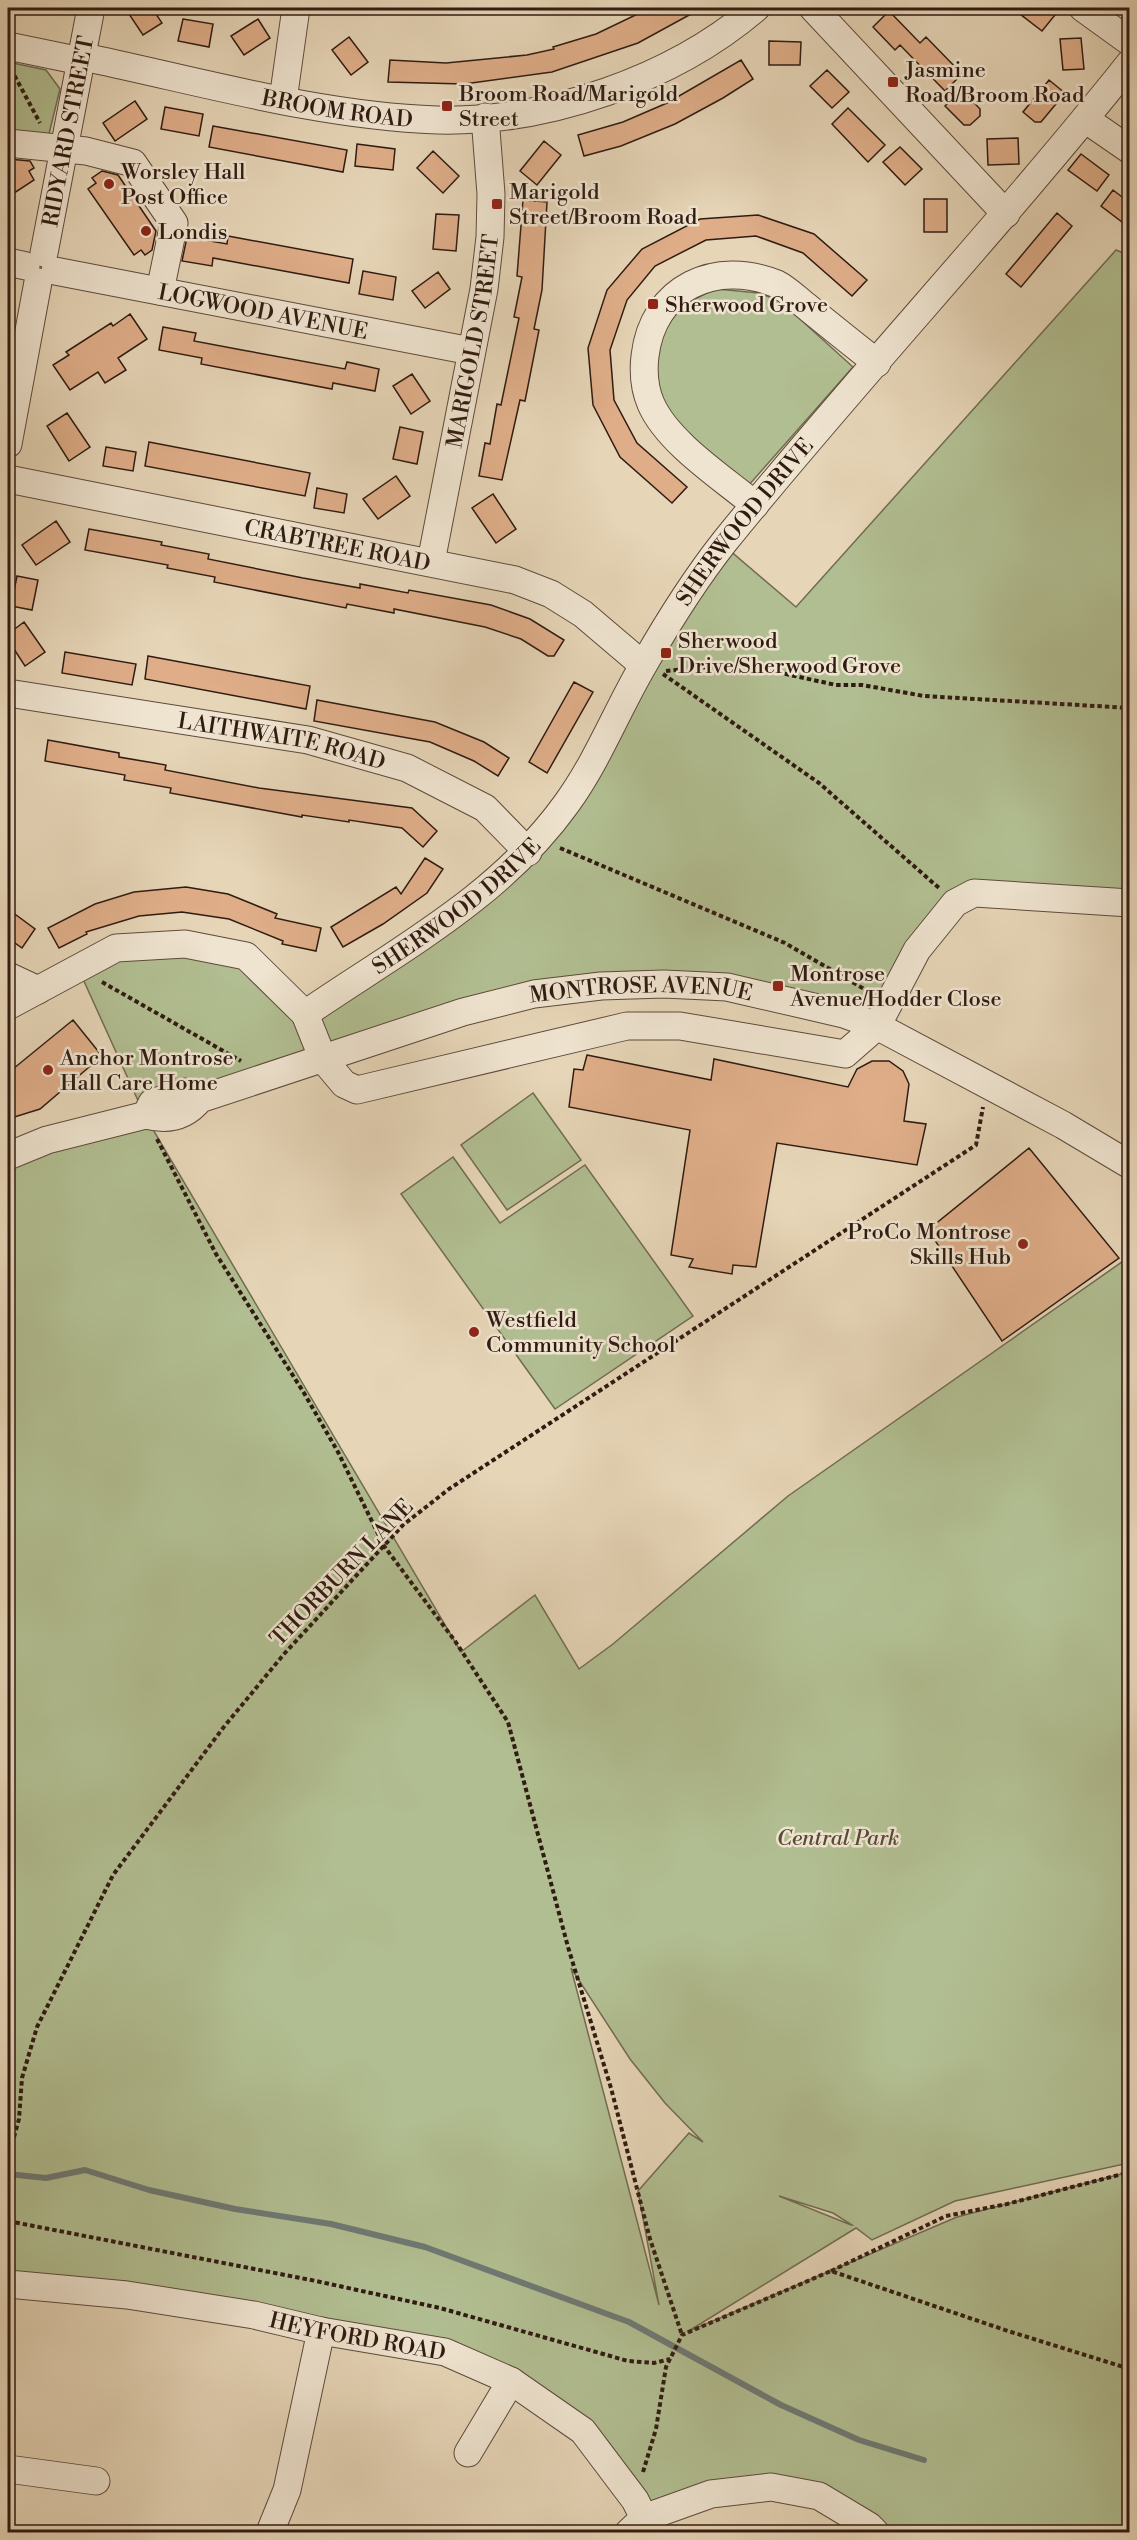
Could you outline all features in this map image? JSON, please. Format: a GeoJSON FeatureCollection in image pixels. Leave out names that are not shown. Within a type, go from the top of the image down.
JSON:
{"type":"FeatureCollection","features":[{"type":"Feature","properties":{"kind":"street","name":"RIDYARD STREET"},"geometry":{"type":"LineString","coordinates":[[8,444],[34,267],[58,148],[81,59],[91,8]]}},
{"type":"Feature","properties":{"kind":"street"},"geometry":{"type":"LineString","coordinates":[[283,100],[296,8]]}},
{"type":"Feature","properties":{"kind":"street","name":"BROOM ROAD"},"geometry":{"type":"LineString","coordinates":[[8,46],[71,59],[93,59],[283,100],[375,116],[439,120],[485,117],[539,109],[592,97],[681,59],[735,26],[756,8]]}},
{"type":"Feature","properties":{"kind":"street"},"geometry":{"type":"LineString","coordinates":[[813,8],[1006,214]]}},
{"type":"Feature","properties":{"kind":"street"},"geometry":{"type":"LineString","coordinates":[[1083,8],[1130,42]]}},
{"type":"Feature","properties":{"kind":"street","name":"SHERWOOD DRIVE"},"geometry":{"type":"LineString","coordinates":[[305,1014],[482,895],[535,844],[568,802],[604,744],[643,665],[696,581],[755,505],[1006,214],[1130,63]]}},
{"type":"Feature","properties":{"kind":"street","name":"MARIGOLD STREET"},"geometry":{"type":"LineString","coordinates":[[431,562],[484,289],[490,237],[491,194],[485,117]]}},
{"type":"Feature","properties":{"kind":"street"},"geometry":{"type":"LineString","coordinates":[[1085,119],[1130,150]]}},
{"type":"Feature","properties":{"kind":"street"},"geometry":{"type":"LineString","coordinates":[[8,143],[86,151],[133,163],[174,224],[160,291]]}},
{"type":"Feature","properties":{"kind":"street","name":"LOGWOOD AVENUE"},"geometry":{"type":"LineString","coordinates":[[34,267],[471,351]]}},
{"type":"Feature","properties":{"kind":"street"},"geometry":{"type":"LineString","coordinates":[[755,505],[673,435],[651,405],[642,376],[646,341],[660,309],[688,286],[714,276],[748,275],[779,285],[877,363]]}},
{"type":"Feature","properties":{"kind":"street","name":"CRABTREE ROAD"},"geometry":{"type":"LineString","coordinates":[[8,479],[515,580],[551,594],[582,614],[643,665]]}},
{"type":"Feature","properties":{"kind":"street","name":"LAITHWAITE ROAD"},"geometry":{"type":"LineString","coordinates":[[8,693],[308,740],[407,768],[485,808],[535,844]]}},
{"type":"Feature","properties":{"kind":"street"},"geometry":{"type":"LineString","coordinates":[[8,1006],[116,948],[185,944],[246,956],[262,969],[305,1014],[323,1059],[344,1084],[357,1090],[627,1026],[680,1026],[845,1054],[882,1014],[917,950],[955,903],[974,893],[1130,903]]}},
{"type":"Feature","properties":{"kind":"street"},"geometry":{"type":"LineString","coordinates":[[8,976],[38,990]]}},
{"type":"Feature","properties":{"kind":"street","name":"MONTROSE AVENUE"},"geometry":{"type":"LineString","coordinates":[[8,1156],[47,1140],[146,1116],[152,1103],[185,1092],[200,1099],[474,1010],[534,994],[601,986],[664,984],[727,987],[796,1001],[844,1014],[882,1014],[987,1084],[1130,1165]]}},
{"type":"Feature","properties":{"kind":"street","name":"HEYFORD ROAD"},"geometry":{"type":"LineString","coordinates":[[8,2284],[127,2295],[254,2314],[321,2331],[445,2352],[511,2381],[583,2431],[636,2517]]}},
{"type":"Feature","properties":{"kind":"street"},"geometry":{"type":"LineString","coordinates":[[270,2532],[287,2490],[321,2331]]}},
{"type":"Feature","properties":{"kind":"street"},"geometry":{"type":"LineString","coordinates":[[468,2453],[511,2381]]}},
{"type":"Feature","properties":{"kind":"street"},"geometry":{"type":"LineString","coordinates":[[8,2469],[96,2481]]}},
{"type":"Feature","properties":{"kind":"street"},"geometry":{"type":"LineString","coordinates":[[636,2517],[711,2494],[771,2487],[819,2496],[869,2526],[875,2532]]}},
{"type":"Feature","properties":{"kind":"path"},"geometry":{"type":"LineString","coordinates":[[8,63],[58,148]]}},
{"type":"Feature","properties":{"kind":"path"},"geometry":{"type":"LineString","coordinates":[[955,903],[921,870],[819,783],[660,672],[725,665],[749,666],[836,686],[862,685],[924,696],[1130,708]]}},
{"type":"Feature","properties":{"kind":"path"},"geometry":{"type":"LineString","coordinates":[[535,844],[560,848],[785,943],[882,1014]]}},
{"type":"Feature","properties":{"kind":"path"},"geometry":{"type":"LineString","coordinates":[[78,968],[247,1064],[255,1081]]}},
{"type":"Feature","properties":{"kind":"path","name":"THORBURN LANE"},"geometry":{"type":"LineString","coordinates":[[8,2159],[20,2120],[22,2078],[37,2027],[113,1875],[238,1710],[284,1654],[403,1525],[449,1489],[976,1145],[987,1084]]}},
{"type":"Feature","properties":{"kind":"path"},"geometry":{"type":"LineString","coordinates":[[146,1116],[216,1254],[304,1393],[338,1452],[384,1546],[455,1641],[508,1722],[568,1947],[611,2088],[650,2239],[682,2335]]}},
{"type":"Feature","properties":{"kind":"path"},"geometry":{"type":"LineString","coordinates":[[636,2517],[656,2428],[666,2367],[682,2335],[831,2271],[946,2216],[1007,2204],[1130,2172]]}},
{"type":"Feature","properties":{"kind":"path"},"geometry":{"type":"LineString","coordinates":[[8,2221],[316,2281],[440,2308],[628,2361],[654,2363],[670,2359]]}},
{"type":"Feature","properties":{"kind":"path"},"geometry":{"type":"LineString","coordinates":[[831,2271],[1008,2331],[1130,2369]]}},
{"type":"Feature","properties":{"kind":"green space"},"geometry":{"type":"Polygon","coordinates":[[[8,62],[46,70],[60,89],[46,146],[8,135],[8,62]]]}},
{"type":"Feature","properties":{"kind":"green space"},"geometry":{"type":"Polygon","coordinates":[[[1116,250],[1129,255],[1129,904],[967,897],[877,1026],[727,987],[534,994],[145,1116],[78,968],[162,945],[262,969],[305,1014],[417,941],[568,802],[722,544],[796,607],[1116,250]]]}},
{"type":"Feature","properties":{"kind":"green space"},"geometry":{"type":"Polygon","coordinates":[[[717,289],[759,293],[780,301],[853,367],[748,486],[703,450],[676,422],[658,390],[654,371],[664,333],[674,315],[697,298],[717,289]]]}},
{"type":"Feature","properties":{"kind":"green space"},"geometry":{"type":"Polygon","coordinates":[[[533,1093],[581,1160],[507,1210],[461,1145],[533,1093]]]}},
{"type":"Feature","properties":{"kind":"green space","name":"Central Park"},"geometry":{"type":"Polygon","coordinates":[[[145,1116],[461,1652],[535,1595],[579,1669],[613,1644],[788,1496],[1129,1257],[1129,2163],[955,2201],[872,2240],[856,2228],[687,2332],[957,2217],[1129,2172],[1129,2532],[875,2532],[771,2487],[644,2518],[583,2431],[445,2352],[8,2284],[8,1159],[145,1116]],[[571,1968],[659,2305],[638,2191],[689,2133],[703,2142],[665,2103],[630,2059],[571,1968]],[[779,2196],[851,2225],[852,2225],[833,2213],[779,2196]]]}},
{"type":"Feature","properties":{"kind":"green space"},"geometry":{"type":"Polygon","coordinates":[[[453,1157],[500,1223],[585,1165],[693,1316],[555,1409],[401,1194],[453,1157]]]}},
{"type":"Feature","properties":{"kind":"building"},"geometry":{"type":"Polygon","coordinates":[[[125,8],[152,8],[162,23],[143,35],[125,8]]]}},
{"type":"Feature","properties":{"kind":"building"},"geometry":{"type":"Polygon","coordinates":[[[650,8],[702,8],[638,43],[552,72],[464,84],[388,82],[390,60],[446,63],[527,55],[554,49],[553,47],[596,34],[650,8]]]}},
{"type":"Feature","properties":{"kind":"building"},"geometry":{"type":"Polygon","coordinates":[[[1012,8],[1045,8],[1055,15],[1042,31],[1012,8]]]}},
{"type":"Feature","properties":{"kind":"building"},"geometry":{"type":"Polygon","coordinates":[[[889,11],[920,43],[926,37],[962,74],[945,91],[900,45],[895,50],[873,27],[889,11]]]}},
{"type":"Feature","properties":{"kind":"building"},"geometry":{"type":"Polygon","coordinates":[[[183,19],[213,24],[209,47],[178,41],[183,19]]]}},
{"type":"Feature","properties":{"kind":"building"},"geometry":{"type":"Polygon","coordinates":[[[258,19],[270,38],[244,55],[231,36],[258,19]]]}},
{"type":"Feature","properties":{"kind":"building"},"geometry":{"type":"Polygon","coordinates":[[[349,37],[368,62],[351,75],[332,50],[349,37]]]}},
{"type":"Feature","properties":{"kind":"building"},"geometry":{"type":"Polygon","coordinates":[[[1081,38],[1084,69],[1063,70],[1060,39],[1081,38]]]}},
{"type":"Feature","properties":{"kind":"building"},"geometry":{"type":"Polygon","coordinates":[[[769,41],[801,42],[800,65],[769,65],[769,41]]]}},
{"type":"Feature","properties":{"kind":"building"},"geometry":{"type":"Polygon","coordinates":[[[741,60],[753,79],[723,98],[675,124],[621,146],[584,156],[578,135],[623,122],[667,103],[741,60]]]}},
{"type":"Feature","properties":{"kind":"building"},"geometry":{"type":"Polygon","coordinates":[[[827,70],[849,92],[832,108],[810,86],[827,70]]]}},
{"type":"Feature","properties":{"kind":"building"},"geometry":{"type":"Polygon","coordinates":[[[1049,80],[1065,93],[1041,122],[1035,122],[1023,112],[1049,80]]]}},
{"type":"Feature","properties":{"kind":"building"},"geometry":{"type":"Polygon","coordinates":[[[962,90],[980,109],[980,116],[970,125],[964,125],[945,106],[962,90]]]}},
{"type":"Feature","properties":{"kind":"building"},"geometry":{"type":"Polygon","coordinates":[[[135,101],[147,119],[115,141],[103,123],[135,101]]]}},
{"type":"Feature","properties":{"kind":"building"},"geometry":{"type":"Polygon","coordinates":[[[165,107],[203,114],[199,136],[161,129],[165,107]]]}},
{"type":"Feature","properties":{"kind":"building"},"geometry":{"type":"Polygon","coordinates":[[[848,108],[885,145],[868,162],[832,124],[848,108]]]}},
{"type":"Feature","properties":{"kind":"building"},"geometry":{"type":"Polygon","coordinates":[[[213,126],[347,150],[343,172],[209,147],[213,126]]]}},
{"type":"Feature","properties":{"kind":"building"},"geometry":{"type":"Polygon","coordinates":[[[1018,138],[1019,164],[988,165],[987,139],[1018,138]]]}},
{"type":"Feature","properties":{"kind":"building"},"geometry":{"type":"Polygon","coordinates":[[[544,141],[561,155],[537,185],[520,171],[544,141]]]}},
{"type":"Feature","properties":{"kind":"building"},"geometry":{"type":"Polygon","coordinates":[[[357,144],[395,149],[393,170],[355,166],[357,144]]]}},
{"type":"Feature","properties":{"kind":"building"},"geometry":{"type":"Polygon","coordinates":[[[900,147],[922,169],[905,185],[883,162],[900,147]]]}},
{"type":"Feature","properties":{"kind":"building"},"geometry":{"type":"Polygon","coordinates":[[[433,151],[459,176],[443,193],[417,168],[433,151]]]}},
{"type":"Feature","properties":{"kind":"building"},"geometry":{"type":"Polygon","coordinates":[[[1081,154],[1109,175],[1097,191],[1068,170],[1081,154]]]}},
{"type":"Feature","properties":{"kind":"building"},"geometry":{"type":"Polygon","coordinates":[[[8,159],[30,161],[34,168],[29,171],[34,180],[8,197],[8,159]]]}},
{"type":"Feature","properties":{"kind":"building"},"geometry":{"type":"Polygon","coordinates":[[[102,171],[118,175],[156,231],[152,250],[145,255],[141,250],[134,255],[88,189],[96,183],[92,178],[102,171]]]}},
{"type":"Feature","properties":{"kind":"building"},"geometry":{"type":"Polygon","coordinates":[[[1113,190],[1130,203],[1130,228],[1101,206],[1113,190]]]}},
{"type":"Feature","properties":{"kind":"building"},"geometry":{"type":"Polygon","coordinates":[[[924,199],[947,199],[947,232],[924,232],[924,199]]]}},
{"type":"Feature","properties":{"kind":"building"},"geometry":{"type":"Polygon","coordinates":[[[523,200],[547,202],[542,290],[534,329],[539,330],[525,401],[520,400],[502,480],[479,476],[485,443],[490,444],[497,404],[501,405],[519,318],[514,317],[522,277],[517,276],[523,200]]]}},
{"type":"Feature","properties":{"kind":"building"},"geometry":{"type":"Polygon","coordinates":[[[1057,213],[1072,226],[1021,287],[1006,274],[1057,213]]]}},
{"type":"Feature","properties":{"kind":"building"},"geometry":{"type":"Polygon","coordinates":[[[436,214],[459,215],[456,251],[433,249],[436,214]]]}},
{"type":"Feature","properties":{"kind":"building"},"geometry":{"type":"Polygon","coordinates":[[[758,215],[814,234],[867,280],[852,296],[803,253],[756,236],[706,240],[655,266],[627,300],[610,350],[614,400],[637,443],[687,487],[672,503],[620,457],[593,405],[588,348],[607,290],[642,249],[700,219],[758,215]]]}},
{"type":"Feature","properties":{"kind":"building"},"geometry":{"type":"Polygon","coordinates":[[[228,236],[353,259],[349,283],[213,258],[212,266],[182,261],[187,237],[227,244],[228,236]]]}},
{"type":"Feature","properties":{"kind":"building"},"geometry":{"type":"Polygon","coordinates":[[[363,271],[396,277],[393,300],[359,294],[363,271]]]}},
{"type":"Feature","properties":{"kind":"building"},"geometry":{"type":"Polygon","coordinates":[[[438,272],[450,289],[425,308],[412,291],[438,272]]]}},
{"type":"Feature","properties":{"kind":"building"},"geometry":{"type":"Polygon","coordinates":[[[130,314],[147,339],[118,358],[126,370],[105,383],[98,372],[70,390],[53,365],[69,355],[66,352],[111,323],[113,326],[130,314]]]}},
{"type":"Feature","properties":{"kind":"building"},"geometry":{"type":"Polygon","coordinates":[[[163,327],[196,333],[194,341],[345,369],[347,362],[379,369],[375,391],[333,383],[332,389],[201,364],[202,358],[159,350],[163,327]]]}},
{"type":"Feature","properties":{"kind":"building"},"geometry":{"type":"Polygon","coordinates":[[[412,374],[430,401],[411,414],[393,386],[412,374]]]}},
{"type":"Feature","properties":{"kind":"building"},"geometry":{"type":"Polygon","coordinates":[[[67,413],[90,447],[69,461],[47,426],[67,413]]]}},
{"type":"Feature","properties":{"kind":"building"},"geometry":{"type":"Polygon","coordinates":[[[400,427],[423,432],[417,464],[393,459],[400,427]]]}},
{"type":"Feature","properties":{"kind":"building"},"geometry":{"type":"Polygon","coordinates":[[[149,442],[310,473],[305,496],[145,466],[149,442]]]}},
{"type":"Feature","properties":{"kind":"building"},"geometry":{"type":"Polygon","coordinates":[[[106,447],[136,452],[133,471],[103,466],[106,447]]]}},
{"type":"Feature","properties":{"kind":"building"},"geometry":{"type":"Polygon","coordinates":[[[396,476],[410,496],[378,519],[363,499],[396,476]]]}},
{"type":"Feature","properties":{"kind":"building"},"geometry":{"type":"Polygon","coordinates":[[[317,488],[347,494],[344,513],[314,508],[317,488]]]}},
{"type":"Feature","properties":{"kind":"building"},"geometry":{"type":"Polygon","coordinates":[[[493,494],[516,529],[496,543],[472,508],[493,494]]]}},
{"type":"Feature","properties":{"kind":"building"},"geometry":{"type":"Polygon","coordinates":[[[56,521],[70,542],[36,565],[22,545],[56,521]]]}},
{"type":"Feature","properties":{"kind":"building"},"geometry":{"type":"Polygon","coordinates":[[[89,529],[162,542],[161,545],[209,554],[208,559],[303,578],[360,588],[360,584],[408,593],[409,590],[491,605],[530,619],[564,640],[554,656],[548,656],[521,639],[485,627],[394,609],[394,613],[347,604],[346,608],[214,582],[215,577],[167,568],[168,565],[85,550],[89,529]]]}},
{"type":"Feature","properties":{"kind":"building"},"geometry":{"type":"Polygon","coordinates":[[[17,576],[38,580],[32,610],[11,606],[17,576]]]}},
{"type":"Feature","properties":{"kind":"building"},"geometry":{"type":"Polygon","coordinates":[[[24,622],[45,652],[25,666],[8,640],[8,634],[24,622]]]}},
{"type":"Feature","properties":{"kind":"building"},"geometry":{"type":"Polygon","coordinates":[[[65,652],[136,664],[132,685],[62,673],[65,652]]]}},
{"type":"Feature","properties":{"kind":"building"},"geometry":{"type":"Polygon","coordinates":[[[148,656],[310,686],[306,709],[145,679],[148,656]]]}},
{"type":"Feature","properties":{"kind":"building"},"geometry":{"type":"Polygon","coordinates":[[[574,682],[593,692],[547,773],[529,762],[574,682]]]}},
{"type":"Feature","properties":{"kind":"building"},"geometry":{"type":"Polygon","coordinates":[[[317,700],[435,722],[484,742],[509,758],[498,776],[474,761],[430,742],[314,721],[317,700]]]}},
{"type":"Feature","properties":{"kind":"building"},"geometry":{"type":"Polygon","coordinates":[[[48,740],[119,753],[119,757],[166,765],[165,770],[259,788],[412,808],[437,831],[423,847],[402,828],[349,820],[349,822],[302,815],[302,817],[170,793],[171,788],[124,780],[125,775],[45,761],[48,740]]]}},
{"type":"Feature","properties":{"kind":"building"},"geometry":{"type":"Polygon","coordinates":[[[425,858],[443,869],[427,893],[383,924],[343,947],[331,927],[396,887],[401,894],[425,858]]]}},
{"type":"Feature","properties":{"kind":"building"},"geometry":{"type":"Polygon","coordinates":[[[186,887],[228,894],[277,914],[275,918],[321,928],[316,951],[282,944],[283,941],[229,919],[182,912],[139,916],[86,932],[87,934],[59,948],[48,928],[95,904],[134,892],[186,887]]]}},
{"type":"Feature","properties":{"kind":"building"},"geometry":{"type":"Polygon","coordinates":[[[8,909],[35,929],[22,948],[8,938],[8,909]]]}},
{"type":"Feature","properties":{"kind":"building","name":"Anchor Montrose Hall Care Home"},"geometry":{"type":"Polygon","coordinates":[[[73,1020],[102,1056],[40,1109],[8,1119],[8,1073],[73,1020]]]}},
{"type":"Feature","properties":{"kind":"building"},"geometry":{"type":"Polygon","coordinates":[[[587,1055],[711,1080],[714,1059],[848,1087],[857,1069],[872,1061],[889,1061],[903,1071],[909,1084],[904,1121],[926,1124],[917,1165],[777,1143],[756,1267],[733,1265],[732,1274],[689,1267],[693,1259],[671,1255],[690,1130],[569,1107],[574,1069],[583,1070],[587,1055]]]}},
{"type":"Feature","properties":{"kind":"building","name":"ProCo Montrose Skills Hub"},"geometry":{"type":"Polygon","coordinates":[[[1029,1148],[1119,1258],[1002,1341],[928,1230],[1029,1148]]]}},
{"type":"Feature","properties":{"kind":"waterway"},"geometry":{"type":"LineString","coordinates":[[8,2174],[46,2178],[85,2170],[149,2190],[235,2209],[331,2224],[425,2247],[629,2322],[781,2405],[859,2440],[924,2460]]}},
{"type":"Feature","properties":{"kind":"place","name":"Jasmine Road/Broom Road"},"geometry":{"type":"Point","coordinates":[893,82]}},
{"type":"Feature","properties":{"kind":"place","name":"Broom Road/Marigold Street"},"geometry":{"type":"Point","coordinates":[447,106]}},
{"type":"Feature","properties":{"kind":"place","name":"Worsley Hall Post Office"},"geometry":{"type":"Point","coordinates":[109,184]}},
{"type":"Feature","properties":{"kind":"place","name":"Marigold Street/Broom Road"},"geometry":{"type":"Point","coordinates":[497,204]}},
{"type":"Feature","properties":{"kind":"place","name":"Londis"},"geometry":{"type":"Point","coordinates":[146,231]}},
{"type":"Feature","properties":{"kind":"place","name":"Sherwood Grove"},"geometry":{"type":"Point","coordinates":[653,304]}},
{"type":"Feature","properties":{"kind":"place","name":"Sherwood Drive/Sherwood Grove"},"geometry":{"type":"Point","coordinates":[666,653]}},
{"type":"Feature","properties":{"kind":"place","name":"Montrose Avenue/Hodder Close"},"geometry":{"type":"Point","coordinates":[778,986]}},
{"type":"Feature","properties":{"kind":"place","name":"Anchor Montrose Hall Care Home"},"geometry":{"type":"Point","coordinates":[48,1070]}},
{"type":"Feature","properties":{"kind":"place","name":"ProCo Montrose Skills Hub"},"geometry":{"type":"Point","coordinates":[1023,1244]}},
{"type":"Feature","properties":{"kind":"place","name":"Westfield Community School"},"geometry":{"type":"Point","coordinates":[474,1332]}}]}
